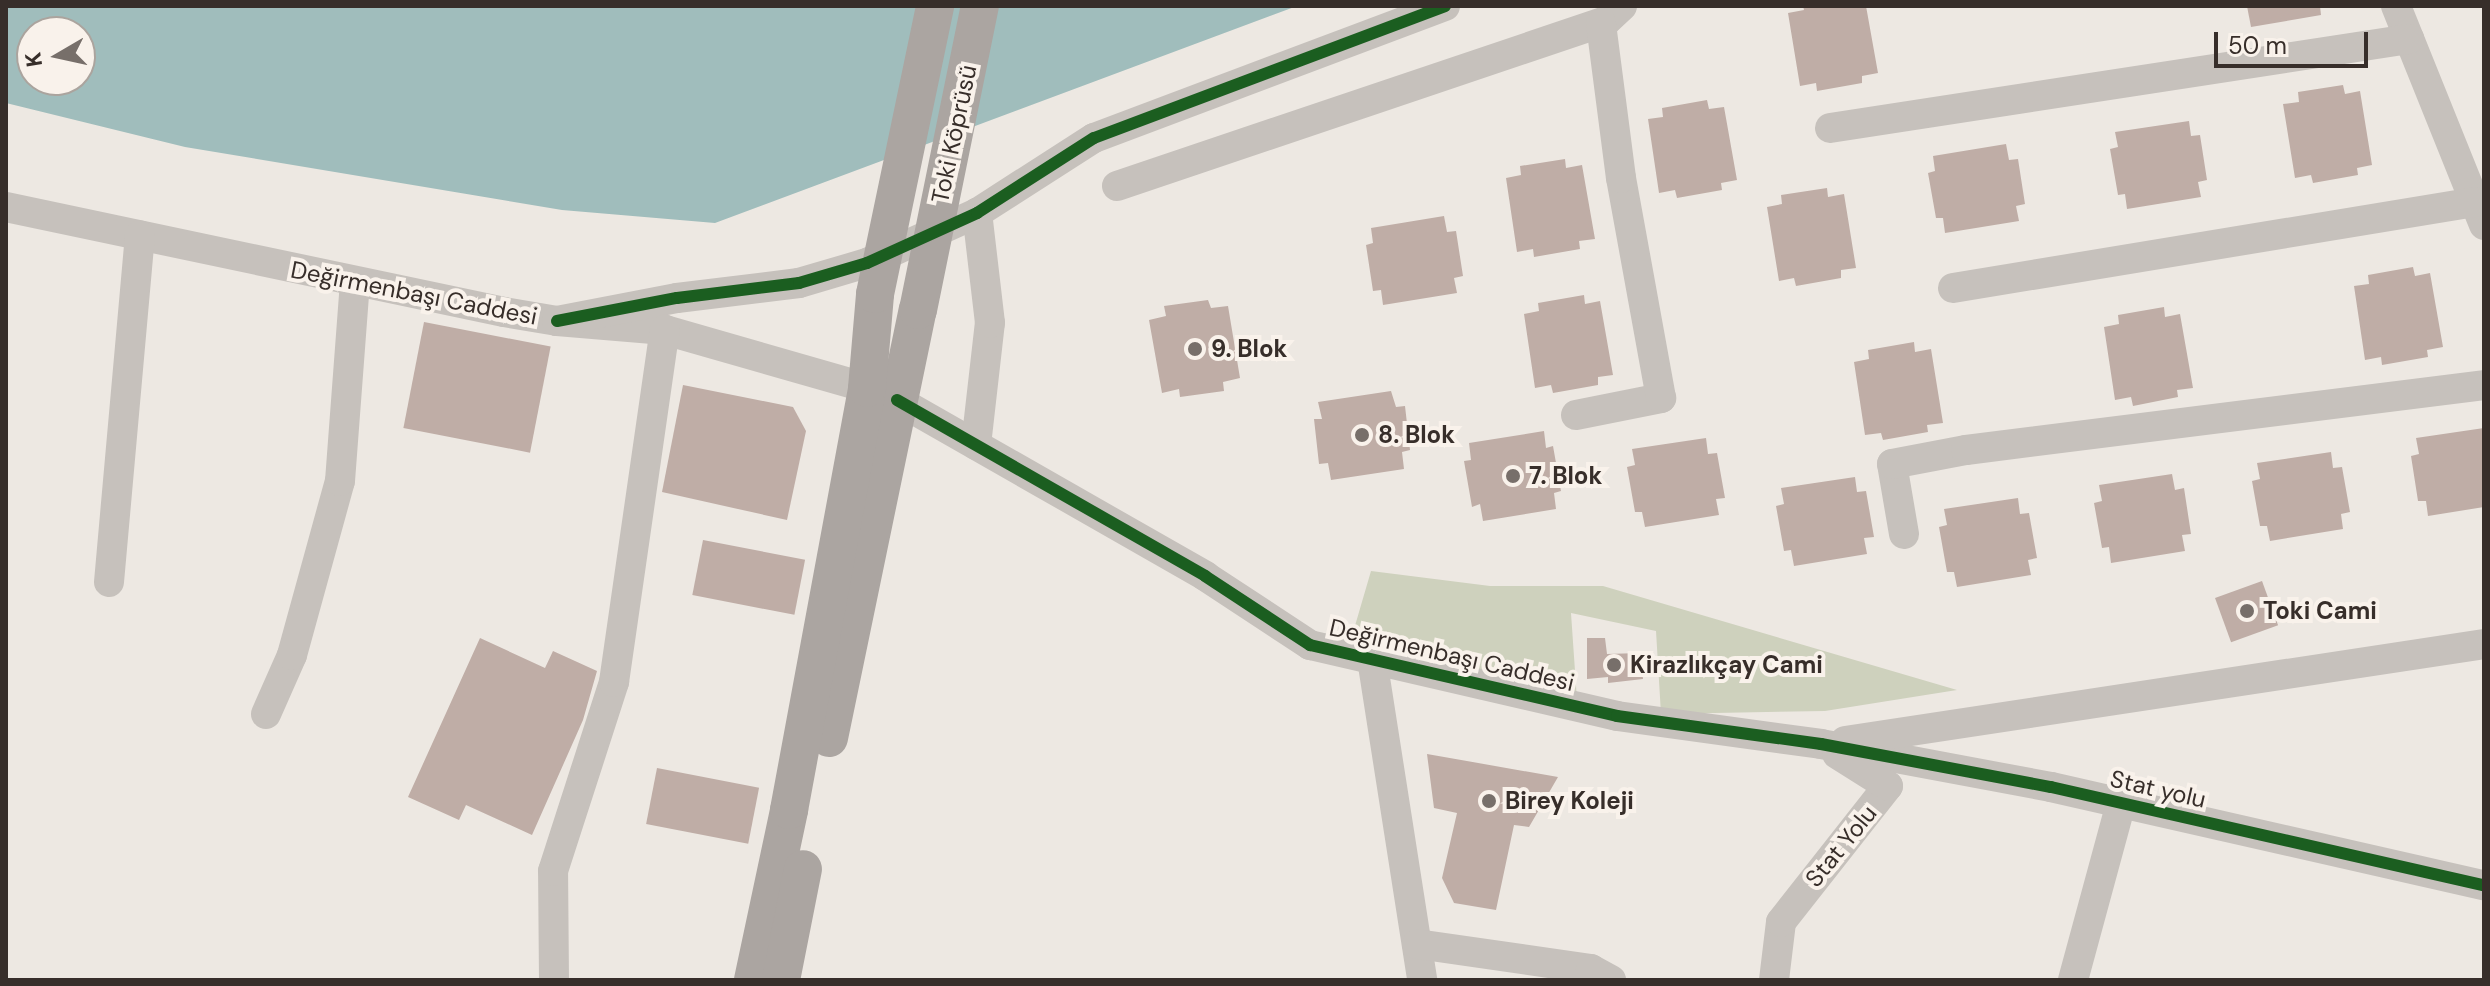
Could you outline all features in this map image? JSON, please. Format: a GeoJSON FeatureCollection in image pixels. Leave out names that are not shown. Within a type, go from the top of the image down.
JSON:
{"type":"FeatureCollection","features":[{"type":"Feature","properties":{"kind":"main road"},"geometry":{"type":"LineString","coordinates":[[781,980],[882,394],[875,294],[935,6]]}},
{"type":"Feature","properties":{"kind":"main road","name":"Toki Köprüsü"},"geometry":{"type":"LineString","coordinates":[[882,394],[918,310],[980,6]]}},
{"type":"Feature","properties":{"kind":"main road"},"geometry":{"type":"LineString","coordinates":[[753,980],[882,394]]}},
{"type":"Feature","properties":{"kind":"street"},"geometry":{"type":"LineString","coordinates":[[557,321],[677,298],[799,283],[867,263],[977,213],[1094,138],[1445,6]]}},
{"type":"Feature","properties":{"kind":"street"},"geometry":{"type":"LineString","coordinates":[[1953,288],[2479,214],[2396,6]]}},
{"type":"Feature","properties":{"kind":"street"},"geometry":{"type":"LineString","coordinates":[[1117,186],[1612,14],[1621,178],[1661,398],[1576,415]]}},
{"type":"Feature","properties":{"kind":"street"},"geometry":{"type":"LineString","coordinates":[[1830,128],[2409,39]]}},
{"type":"Feature","properties":{"kind":"street","name":"Değirmenbaşı Caddesi"},"geometry":{"type":"LineString","coordinates":[[6,207],[355,282],[557,321],[665,330],[882,394],[1205,576],[1310,645],[1617,716],[1821,744]]}},
{"type":"Feature","properties":{"kind":"street"},"geometry":{"type":"LineString","coordinates":[[976,445],[990,323],[977,213]]}},
{"type":"Feature","properties":{"kind":"street"},"geometry":{"type":"LineString","coordinates":[[109,582],[140,235]]}},
{"type":"Feature","properties":{"kind":"street"},"geometry":{"type":"LineString","coordinates":[[266,714],[292,655],[340,481],[355,282]]}},
{"type":"Feature","properties":{"kind":"street"},"geometry":{"type":"LineString","coordinates":[[554,980],[553,871],[614,682],[665,330]]}},
{"type":"Feature","properties":{"kind":"street"},"geometry":{"type":"LineString","coordinates":[[1904,534],[1892,464],[1966,450],[2484,385]]}},
{"type":"Feature","properties":{"kind":"street"},"geometry":{"type":"LineString","coordinates":[[1821,744],[2484,644]]}},
{"type":"Feature","properties":{"kind":"street"},"geometry":{"type":"LineString","coordinates":[[1372,659],[1422,980]]}},
{"type":"Feature","properties":{"kind":"street","name":"Stat yolu"},"geometry":{"type":"LineString","coordinates":[[1821,744],[2121,803],[2484,885]]}},
{"type":"Feature","properties":{"kind":"street","name":"Stat Yolu"},"geometry":{"type":"LineString","coordinates":[[1774,980],[1781,922],[1888,786],[1821,744]]}},
{"type":"Feature","properties":{"kind":"street"},"geometry":{"type":"LineString","coordinates":[[2073,980],[2121,803]]}},
{"type":"Feature","properties":{"kind":"street"},"geometry":{"type":"LineString","coordinates":[[1417,944],[1591,969],[1611,980]]}},
{"type":"Feature","properties":{"kind":"green space"},"geometry":{"type":"Polygon","coordinates":[[[1371,571],[1490,586],[1603,586],[1957,690],[1825,711],[1661,714],[1656,631],[1571,613],[1577,700],[1387,649],[1352,636],[1371,571]]]}},
{"type":"Feature","properties":{"kind":"water"},"geometry":{"type":"Polygon","coordinates":[[[6,6],[1297,6],[715,223],[562,210],[185,147],[6,103],[6,6]]]}},
{"type":"Feature","properties":{"kind":"building"},"geometry":{"type":"Polygon","coordinates":[[[1803,6],[1866,6],[1878,73],[1862,76],[1862,83],[1817,91],[1816,83],[1800,86],[1788,13],[1804,10],[1803,6]]]}},
{"type":"Feature","properties":{"kind":"building"},"geometry":{"type":"Polygon","coordinates":[[[2247,6],[2320,6],[2321,15],[2251,27],[2247,6]]]}},
{"type":"Feature","properties":{"kind":"building"},"geometry":{"type":"Polygon","coordinates":[[[2343,85],[2345,94],[2360,91],[2372,165],[2357,168],[2358,175],[2313,183],[2311,175],[2295,178],[2283,104],[2299,102],[2298,92],[2343,85]]]}},
{"type":"Feature","properties":{"kind":"building"},"geometry":{"type":"Polygon","coordinates":[[[1707,100],[1709,109],[1724,107],[1737,180],[1721,183],[1722,190],[1677,198],[1675,190],[1659,193],[1648,119],[1663,117],[1662,108],[1707,100]]]}},
{"type":"Feature","properties":{"kind":"building"},"geometry":{"type":"Polygon","coordinates":[[[2189,121],[2191,136],[2200,135],[2207,180],[2198,182],[2201,197],[2127,209],[2125,194],[2118,195],[2110,149],[2118,147],[2115,132],[2189,121]]]}},
{"type":"Feature","properties":{"kind":"building"},"geometry":{"type":"Polygon","coordinates":[[[2006,144],[2009,160],[2018,159],[2025,204],[2016,206],[2019,221],[1945,233],[1943,218],[1936,218],[1928,173],[1935,171],[1933,156],[2006,144]]]}},
{"type":"Feature","properties":{"kind":"building"},"geometry":{"type":"Polygon","coordinates":[[[1565,159],[1566,168],[1582,165],[1595,239],[1579,241],[1580,249],[1534,257],[1533,249],[1517,252],[1506,178],[1521,175],[1520,166],[1565,159]]]}},
{"type":"Feature","properties":{"kind":"building"},"geometry":{"type":"Polygon","coordinates":[[[1827,188],[1828,197],[1844,194],[1856,268],[1841,270],[1841,278],[1796,286],[1794,278],[1779,281],[1767,207],[1782,204],[1781,195],[1827,188]]]}},
{"type":"Feature","properties":{"kind":"building"},"geometry":{"type":"Polygon","coordinates":[[[1444,216],[1447,232],[1456,231],[1463,276],[1454,278],[1457,293],[1383,305],[1381,290],[1373,291],[1366,245],[1373,243],[1371,228],[1444,216]]]}},
{"type":"Feature","properties":{"kind":"building"},"geometry":{"type":"Polygon","coordinates":[[[2413,267],[2415,276],[2430,273],[2443,347],[2427,350],[2428,357],[2382,365],[2381,357],[2365,360],[2354,286],[2369,284],[2368,275],[2413,267]]]}},
{"type":"Feature","properties":{"kind":"building"},"geometry":{"type":"Polygon","coordinates":[[[1584,295],[1585,304],[1600,301],[1613,375],[1598,377],[1598,385],[1553,393],[1551,385],[1535,388],[1524,314],[1539,311],[1538,303],[1584,295]]]}},
{"type":"Feature","properties":{"kind":"building","name":"9. Blok"},"geometry":{"type":"Polygon","coordinates":[[[1208,300],[1211,308],[1228,306],[1240,378],[1223,382],[1224,391],[1180,397],[1179,389],[1162,393],[1149,320],[1166,316],[1164,306],[1208,300]]]}},
{"type":"Feature","properties":{"kind":"building"},"geometry":{"type":"Polygon","coordinates":[[[2164,307],[2165,317],[2180,314],[2193,388],[2177,390],[2178,397],[2133,406],[2131,397],[2115,400],[2104,327],[2119,324],[2118,315],[2164,307]]]}},
{"type":"Feature","properties":{"kind":"building"},"geometry":{"type":"Polygon","coordinates":[[[424,322],[551,347],[530,453],[403,428],[424,322]]]}},
{"type":"Feature","properties":{"kind":"building"},"geometry":{"type":"Polygon","coordinates":[[[1914,342],[1915,352],[1931,349],[1943,423],[1927,425],[1928,432],[1883,440],[1881,433],[1865,435],[1854,362],[1869,359],[1868,350],[1914,342]]]}},
{"type":"Feature","properties":{"kind":"building"},"geometry":{"type":"Polygon","coordinates":[[[683,385],[793,407],[806,431],[787,520],[662,492],[683,385]]]}},
{"type":"Feature","properties":{"kind":"building","name":"8. Blok"},"geometry":{"type":"Polygon","coordinates":[[[1391,391],[1396,407],[1405,406],[1410,450],[1402,452],[1404,469],[1331,480],[1328,463],[1319,464],[1314,419],[1322,419],[1318,402],[1391,391]]]}},
{"type":"Feature","properties":{"kind":"building"},"geometry":{"type":"Polygon","coordinates":[[[2484,428],[2484,507],[2428,516],[2426,501],[2418,501],[2411,456],[2419,454],[2416,438],[2484,428]]]}},
{"type":"Feature","properties":{"kind":"building","name":"7. Blok"},"geometry":{"type":"Polygon","coordinates":[[[1544,431],[1546,448],[1553,446],[1561,491],[1554,493],[1556,509],[1483,521],[1480,504],[1472,507],[1464,461],[1471,460],[1469,443],[1544,431]]]}},
{"type":"Feature","properties":{"kind":"building"},"geometry":{"type":"Polygon","coordinates":[[[1706,438],[1708,454],[1717,453],[1725,498],[1716,499],[1719,515],[1645,527],[1642,512],[1635,512],[1627,467],[1635,465],[1632,449],[1706,438]]]}},
{"type":"Feature","properties":{"kind":"building"},"geometry":{"type":"Polygon","coordinates":[[[2331,452],[2333,468],[2342,467],[2350,512],[2341,514],[2343,529],[2270,541],[2267,526],[2260,526],[2252,481],[2260,479],[2257,463],[2331,452]]]}},
{"type":"Feature","properties":{"kind":"building"},"geometry":{"type":"Polygon","coordinates":[[[2172,474],[2175,490],[2184,488],[2191,534],[2182,535],[2185,551],[2111,563],[2109,547],[2102,548],[2094,503],[2102,501],[2099,485],[2172,474]]]}},
{"type":"Feature","properties":{"kind":"building"},"geometry":{"type":"Polygon","coordinates":[[[1855,477],[1857,492],[1866,491],[1874,537],[1864,538],[1867,554],[1794,566],[1791,550],[1784,551],[1776,506],[1784,504],[1781,488],[1855,477]]]}},
{"type":"Feature","properties":{"kind":"building"},"geometry":{"type":"Polygon","coordinates":[[[2018,498],[2020,514],[2029,513],[2037,558],[2028,560],[2031,575],[1957,587],[1954,572],[1947,572],[1939,527],[1947,525],[1944,509],[2018,498]]]}},
{"type":"Feature","properties":{"kind":"building"},"geometry":{"type":"Polygon","coordinates":[[[703,540],[805,560],[794,615],[692,595],[703,540]]]}},
{"type":"Feature","properties":{"kind":"building","name":"Toki Cami"},"geometry":{"type":"Polygon","coordinates":[[[2262,581],[2278,625],[2231,642],[2215,598],[2262,581]]]}},
{"type":"Feature","properties":{"kind":"building"},"geometry":{"type":"Polygon","coordinates":[[[480,638],[545,668],[553,651],[597,671],[583,720],[532,835],[466,805],[459,820],[408,797],[480,638]]]}},
{"type":"Feature","properties":{"kind":"building","name":"Kirazlıkçay Cami"},"geometry":{"type":"Polygon","coordinates":[[[1587,638],[1605,638],[1607,654],[1640,653],[1643,679],[1608,683],[1608,677],[1587,679],[1587,638]]]}},
{"type":"Feature","properties":{"kind":"building"},"geometry":{"type":"Polygon","coordinates":[[[1427,754],[1558,777],[1529,827],[1514,825],[1496,910],[1454,903],[1442,878],[1457,813],[1434,808],[1427,754]]]}},
{"type":"Feature","properties":{"kind":"building"},"geometry":{"type":"Polygon","coordinates":[[[657,768],[759,788],[748,844],[646,824],[657,768]]]}},
{"type":"Feature","properties":{"kind":"cycle path"},"geometry":{"type":"LineString","coordinates":[[557,321],[677,298],[799,283],[867,263],[977,213],[1094,138],[1445,6]]}},
{"type":"Feature","properties":{"kind":"cycle path"},"geometry":{"type":"LineString","coordinates":[[897,400],[1205,576],[1310,645],[1617,716],[1821,744],[2051,787],[2484,885]]}},
{"type":"Feature","properties":{"kind":"place","name":"9. Blok"},"geometry":{"type":"Point","coordinates":[1195,349]}},
{"type":"Feature","properties":{"kind":"place","name":"8. Blok"},"geometry":{"type":"Point","coordinates":[1362,435]}},
{"type":"Feature","properties":{"kind":"place","name":"7. Blok"},"geometry":{"type":"Point","coordinates":[1513,476]}},
{"type":"Feature","properties":{"kind":"place","name":"Toki Cami"},"geometry":{"type":"Point","coordinates":[2247,611]}},
{"type":"Feature","properties":{"kind":"place","name":"Kirazlıkçay Cami"},"geometry":{"type":"Point","coordinates":[1614,665]}},
{"type":"Feature","properties":{"kind":"place","name":"Birey Koleji"},"geometry":{"type":"Point","coordinates":[1489,801]}}]}
